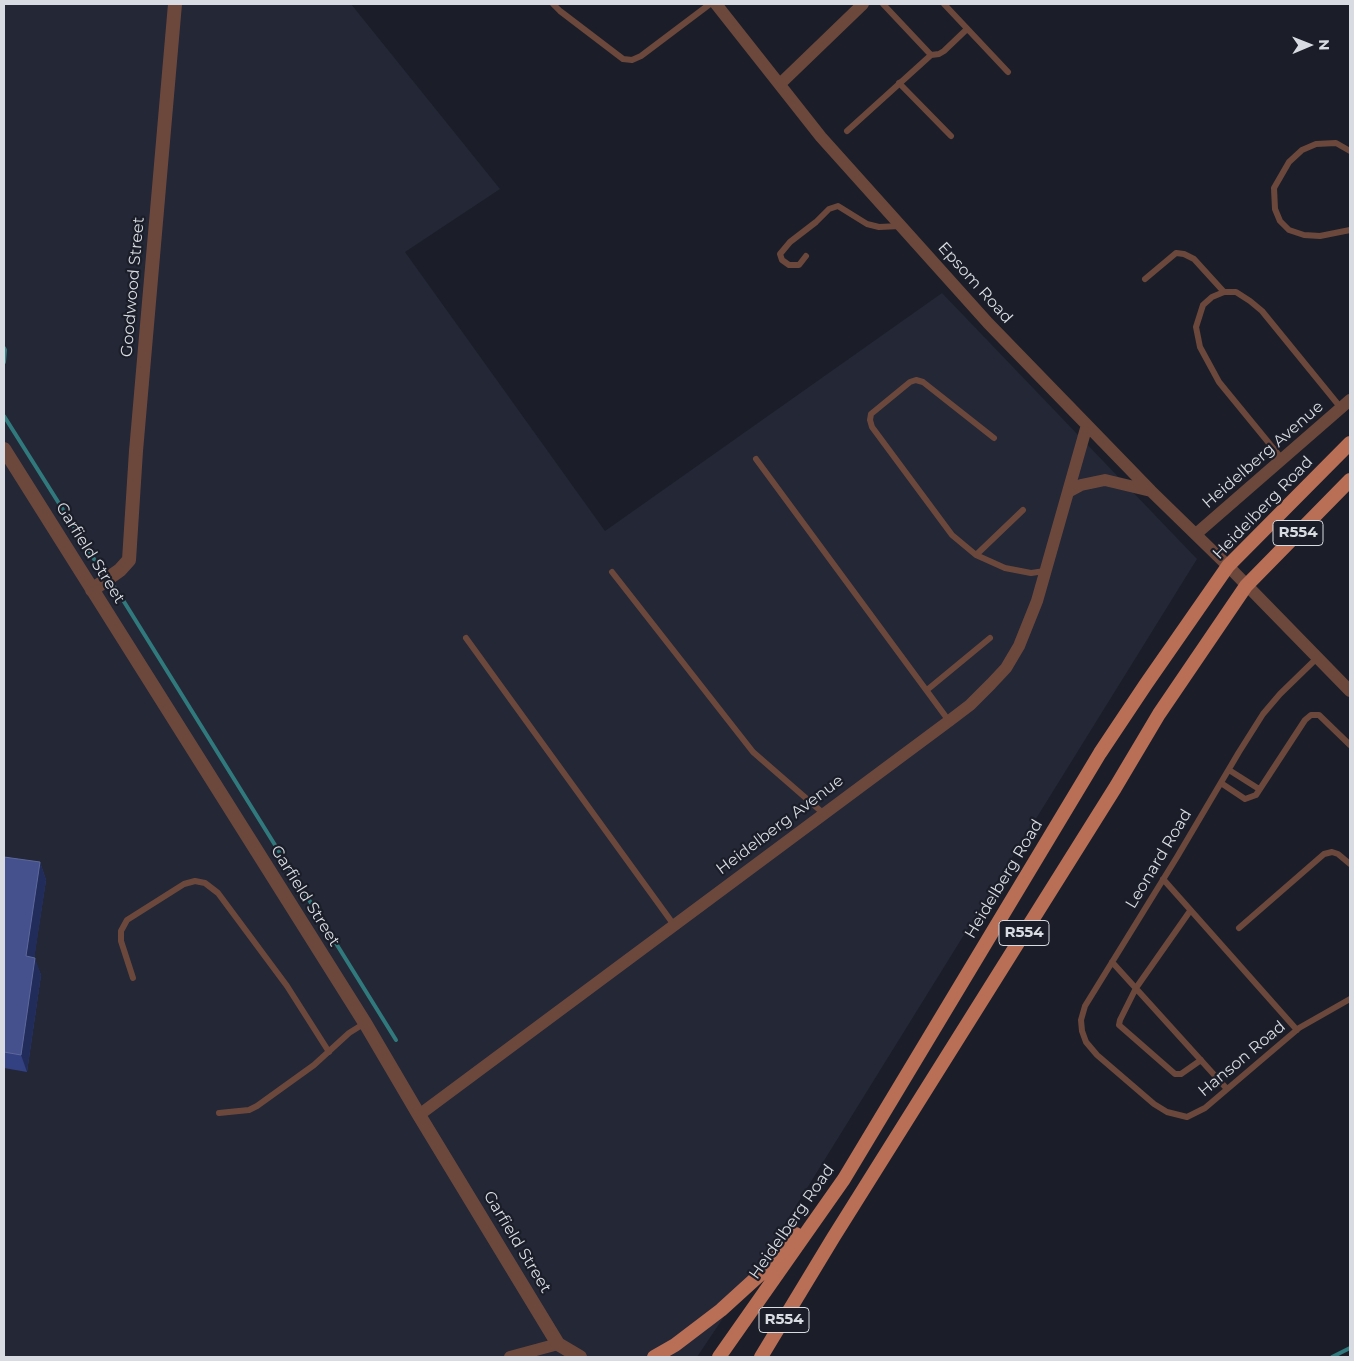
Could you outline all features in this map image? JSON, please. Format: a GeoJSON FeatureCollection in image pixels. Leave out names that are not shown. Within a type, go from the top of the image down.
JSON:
{"type":"FeatureCollection","features":[{"type":"Feature","properties":{"kind":"main road","name":"Heidelberg Road"},"geometry":{"type":"LineString","coordinates":[[719,1357],[844,1180],[1100,752],[1228,566],[1350,443]]}},
{"type":"Feature","properties":{"kind":"main road","name":"R554"},"geometry":{"type":"LineString","coordinates":[[761,1357],[833,1238],[1115,788],[1159,714],[1246,586],[1350,480]]}},
{"type":"Feature","properties":{"kind":"main road"},"geometry":{"type":"LineString","coordinates":[[654,1357],[675,1345],[721,1310],[765,1270],[844,1180]]}},
{"type":"Feature","properties":{"kind":"street","name":"Goodwood Street"},"geometry":{"type":"LineString","coordinates":[[92,590],[120,570],[129,560],[136,451],[175,4]]}},
{"type":"Feature","properties":{"kind":"street","name":"Epsom Road"},"geometry":{"type":"LineString","coordinates":[[716,4],[821,137],[988,323],[1151,491],[1228,566],[1350,691]]}},
{"type":"Feature","properties":{"kind":"street"},"geometry":{"type":"LineString","coordinates":[[780,84],[863,4]]}},
{"type":"Feature","properties":{"kind":"street","name":"Heidelberg Avenue"},"geometry":{"type":"LineString","coordinates":[[1196,534],[1346,404]]}},
{"type":"Feature","properties":{"kind":"street","name":"Heidelberg Avenue"},"geometry":{"type":"LineString","coordinates":[[419,1115],[949,721],[970,705],[1006,668],[1019,646],[1046,571],[1087,425]]}},
{"type":"Feature","properties":{"kind":"street","name":"Garfield Street"},"geometry":{"type":"LineString","coordinates":[[4,449],[365,1022],[558,1344],[580,1357]]}},
{"type":"Feature","properties":{"kind":"street"},"geometry":{"type":"LineString","coordinates":[[1068,492],[1081,485],[1105,480],[1151,491]]}},
{"type":"Feature","properties":{"kind":"street"},"geometry":{"type":"LineString","coordinates":[[510,1357],[558,1344]]}},
{"type":"Feature","properties":{"kind":"lane"},"geometry":{"type":"LineString","coordinates":[[554,4],[560,11],[623,59],[632,60],[641,56],[710,4]]}},
{"type":"Feature","properties":{"kind":"lane"},"geometry":{"type":"LineString","coordinates":[[883,4],[931,55]]}},
{"type":"Feature","properties":{"kind":"lane"},"geometry":{"type":"LineString","coordinates":[[944,4],[1008,72]]}},
{"type":"Feature","properties":{"kind":"lane"},"geometry":{"type":"LineString","coordinates":[[847,131],[899,82],[931,55],[944,51],[967,28]]}},
{"type":"Feature","properties":{"kind":"lane"},"geometry":{"type":"LineString","coordinates":[[899,82],[951,136]]}},
{"type":"Feature","properties":{"kind":"lane"},"geometry":{"type":"LineString","coordinates":[[1350,151],[1336,143],[1316,144],[1302,150],[1289,162],[1274,188],[1274,209],[1280,221],[1289,230],[1304,235],[1320,236],[1350,230]]}},
{"type":"Feature","properties":{"kind":"lane"},"geometry":{"type":"LineString","coordinates":[[806,256],[799,265],[789,266],[782,260],[780,254],[790,242],[816,222],[829,209],[838,206],[873,226],[901,226]]}},
{"type":"Feature","properties":{"kind":"lane"},"geometry":{"type":"LineString","coordinates":[[1146,279],[1176,253],[1184,254],[1194,259],[1224,292]]}},
{"type":"Feature","properties":{"kind":"lane"},"geometry":{"type":"LineString","coordinates":[[1282,459],[1219,382],[1200,347],[1196,327],[1203,305],[1212,297],[1224,292],[1236,292],[1262,311],[1346,404]]}},
{"type":"Feature","properties":{"kind":"lane"},"geometry":{"type":"LineString","coordinates":[[994,438],[923,382],[916,380],[910,382],[871,414],[872,427],[952,535],[976,555],[1005,568],[1031,573],[1046,571]]}},
{"type":"Feature","properties":{"kind":"lane"},"geometry":{"type":"LineString","coordinates":[[756,459],[949,721]]}},
{"type":"Feature","properties":{"kind":"lane"},"geometry":{"type":"LineString","coordinates":[[976,555],[1022,510]]}},
{"type":"Feature","properties":{"kind":"lane"},"geometry":{"type":"LineString","coordinates":[[612,572],[753,752],[823,813]]}},
{"type":"Feature","properties":{"kind":"lane"},"geometry":{"type":"LineString","coordinates":[[466,638],[674,925]]}},
{"type":"Feature","properties":{"kind":"lane"},"geometry":{"type":"LineString","coordinates":[[927,690],[990,638]]}},
{"type":"Feature","properties":{"kind":"lane","name":"Leonard Road"},"geometry":{"type":"LineString","coordinates":[[1125,1080],[1097,1055],[1086,1042],[1081,1020],[1085,1006],[1263,714],[1280,694],[1318,657]]}},
{"type":"Feature","properties":{"kind":"lane"},"geometry":{"type":"LineString","coordinates":[[1221,783],[1245,798],[1256,795],[1304,720],[1311,715],[1318,715],[1350,745]]}},
{"type":"Feature","properties":{"kind":"lane"},"geometry":{"type":"LineString","coordinates":[[1228,770],[1259,789]]}},
{"type":"Feature","properties":{"kind":"lane"},"geometry":{"type":"LineString","coordinates":[[1239,928],[1324,854],[1332,852],[1338,854],[1350,864]]}},
{"type":"Feature","properties":{"kind":"lane"},"geometry":{"type":"LineString","coordinates":[[1163,879],[1297,1030]]}},
{"type":"Feature","properties":{"kind":"lane"},"geometry":{"type":"LineString","coordinates":[[133,978],[121,941],[121,931],[127,920],[184,884],[195,881],[205,883],[218,893],[286,986],[329,1052]]}},
{"type":"Feature","properties":{"kind":"lane"},"geometry":{"type":"LineString","coordinates":[[1190,911],[1136,988],[1120,1020],[1120,1025],[1175,1074],[1181,1074],[1201,1060]]}},
{"type":"Feature","properties":{"kind":"lane"},"geometry":{"type":"LineString","coordinates":[[1112,962],[1227,1089]]}},
{"type":"Feature","properties":{"kind":"lane","name":"Hanson Road"},"geometry":{"type":"LineString","coordinates":[[1125,1080],[1154,1104],[1167,1112],[1187,1116],[1205,1108],[1297,1030],[1350,999]]}},
{"type":"Feature","properties":{"kind":"lane"},"geometry":{"type":"LineString","coordinates":[[219,1113],[242,1111],[257,1106],[314,1065],[365,1022]]}},
{"type":"Feature","properties":{"kind":"shaded area"},"geometry":{"type":"Polygon","coordinates":[[[4,4],[351,4],[500,189],[405,252],[605,531],[942,293],[1197,559],[768,1251],[697,1357],[4,1357],[4,4]]]}},
{"type":"Feature","properties":{"kind":"building"},"geometry":{"type":"Polygon","coordinates":[[[4,857],[40,862],[26,956],[35,958],[21,1055],[4,1052],[4,857]]]}},
{"type":"Feature","properties":{"kind":"waterway"},"geometry":{"type":"LineString","coordinates":[[4,348],[4,362]]}},
{"type":"Feature","properties":{"kind":"waterway"},"geometry":{"type":"LineString","coordinates":[[4,416],[99,567],[118,592],[396,1040]]}},
{"type":"Feature","properties":{"kind":"waterway"},"geometry":{"type":"LineString","coordinates":[[1332,1357],[1350,1348]]}}]}
